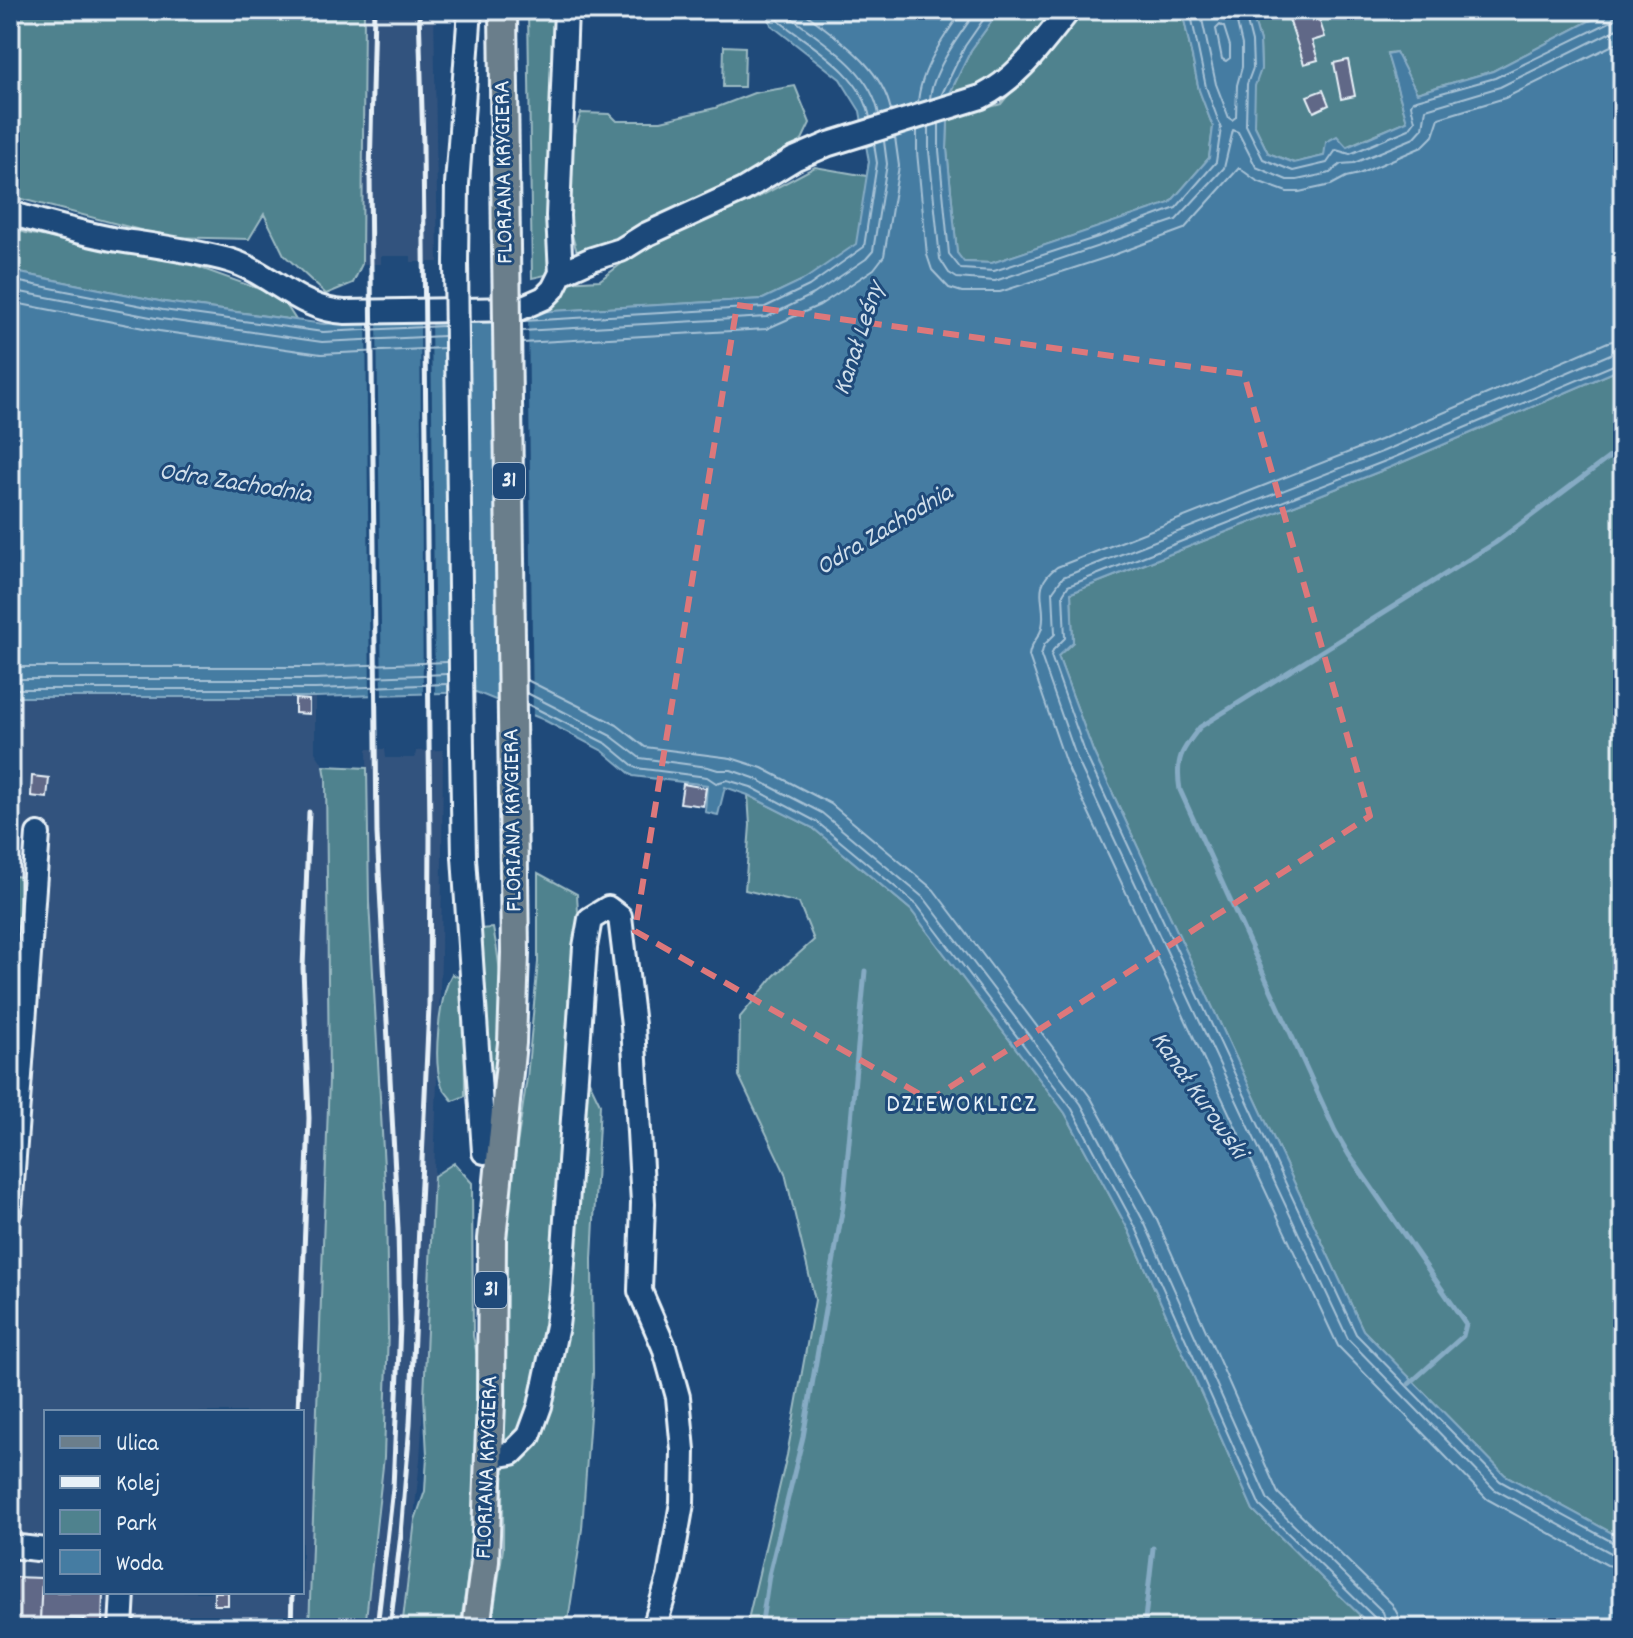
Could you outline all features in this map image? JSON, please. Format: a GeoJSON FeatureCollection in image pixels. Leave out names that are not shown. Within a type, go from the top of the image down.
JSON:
{"type":"FeatureCollection","features":[{"type":"Feature","properties":{"kind":"main road","name":"FLORIANA KRYGIERA"},"geometry":{"type":"LineString","coordinates":[[476,1628],[485,1561],[492,1239],[512,1043],[515,953],[503,10]]}},
{"type":"Feature","properties":{"kind":"street","name":"FLORIANA KRYGIERA"},"geometry":{"type":"LineString","coordinates":[[470,10],[457,184],[456,262],[464,857],[484,1152]]}},
{"type":"Feature","properties":{"kind":"street"},"geometry":{"type":"LineString","coordinates":[[10,213],[82,233],[231,261],[256,271],[305,303],[334,312],[519,309],[544,298],[561,273],[558,216],[566,10]]}},
{"type":"Feature","properties":{"kind":"street"},"geometry":{"type":"LineString","coordinates":[[561,273],[621,250],[794,159],[841,140],[981,97],[1002,86],[1037,51],[1069,10]]}},
{"type":"Feature","properties":{"kind":"street"},"geometry":{"type":"LineString","coordinates":[[10,1210],[38,834]]}},
{"type":"Feature","properties":{"kind":"street"},"geometry":{"type":"LineString","coordinates":[[489,1457],[512,1453],[529,1436],[549,1368],[561,1291],[585,947],[590,919],[608,908],[620,917],[633,1025],[643,1203],[640,1291],[664,1347],[678,1397],[683,1450],[682,1503],[669,1578],[654,1628]]}},
{"type":"Feature","properties":{"kind":"street"},"geometry":{"type":"LineString","coordinates":[[10,1546],[44,1550]]}},
{"type":"Feature","properties":{"kind":"street"},"geometry":{"type":"LineString","coordinates":[[121,1628],[123,1594]]}},
{"type":"Feature","properties":{"kind":"highlighted area"},"geometry":{"type":"Polygon","coordinates":[[[737,305],[1244,374],[1370,816],[930,1100],[635,931],[737,305]]]}},
{"type":"Feature","properties":{"kind":"shaded area"},"geometry":{"type":"Polygon","coordinates":[[[364,10],[434,10],[438,262],[411,262],[411,256],[381,256],[381,264],[362,264],[364,10]]]}},
{"type":"Feature","properties":{"kind":"shaded area"},"geometry":{"type":"Polygon","coordinates":[[[10,697],[315,697],[315,752],[324,766],[326,778],[329,1079],[309,1628],[10,1628],[10,1049],[23,878],[14,876],[15,855],[10,844],[10,697]]]}},
{"type":"Feature","properties":{"kind":"shaded area"},"geometry":{"type":"Polygon","coordinates":[[[367,749],[385,749],[386,758],[415,758],[416,751],[443,750],[441,957],[431,1264],[420,1460],[402,1628],[365,1628],[379,1518],[388,1330],[386,1203],[369,902],[367,749]]]}},
{"type":"Feature","properties":{"kind":"green space"},"geometry":{"type":"Polygon","coordinates":[[[10,10],[364,10],[362,264],[353,283],[326,294],[284,255],[264,214],[249,239],[167,237],[10,196],[10,10]]]}},
{"type":"Feature","properties":{"kind":"green space"},"geometry":{"type":"Polygon","coordinates":[[[528,10],[554,10],[550,274],[532,278],[528,10]]]}},
{"type":"Feature","properties":{"kind":"green space"},"geometry":{"type":"Polygon","coordinates":[[[1000,10],[1057,10],[997,80],[949,95],[971,50],[1000,10]]]}},
{"type":"Feature","properties":{"kind":"green space"},"geometry":{"type":"Polygon","coordinates":[[[1077,10],[1182,10],[1199,90],[1213,127],[1209,158],[1170,203],[992,263],[963,262],[957,253],[947,149],[948,118],[1001,104],[1077,10]]]}},
{"type":"Feature","properties":{"kind":"green space"},"geometry":{"type":"Polygon","coordinates":[[[1251,10],[1618,10],[1589,21],[1493,71],[1416,93],[1396,52],[1387,53],[1407,121],[1324,156],[1294,163],[1268,153],[1254,124],[1254,85],[1261,69],[1260,42],[1251,10]]]}},
{"type":"Feature","properties":{"kind":"green space"},"geometry":{"type":"Polygon","coordinates":[[[724,46],[745,47],[744,87],[723,87],[724,46]]]}},
{"type":"Feature","properties":{"kind":"green space"},"geometry":{"type":"Polygon","coordinates":[[[795,86],[810,123],[798,148],[736,189],[579,259],[569,225],[572,139],[581,113],[610,114],[617,121],[661,121],[715,108],[754,93],[795,86]]]}},
{"type":"Feature","properties":{"kind":"green space"},"geometry":{"type":"Polygon","coordinates":[[[868,151],[881,151],[875,246],[763,299],[539,312],[563,282],[600,280],[647,244],[757,198],[815,167],[867,176],[868,151]]]}},
{"type":"Feature","properties":{"kind":"green space"},"geometry":{"type":"Polygon","coordinates":[[[10,227],[26,233],[184,262],[281,297],[296,320],[164,302],[10,271],[10,227]]]}},
{"type":"Feature","properties":{"kind":"green space"},"geometry":{"type":"Polygon","coordinates":[[[1623,368],[1623,1539],[1505,1475],[1363,1330],[1093,751],[1058,656],[1073,642],[1071,593],[1391,467],[1623,368]]]}},
{"type":"Feature","properties":{"kind":"green space"},"geometry":{"type":"Polygon","coordinates":[[[324,766],[367,768],[369,902],[386,1203],[388,1330],[384,1457],[365,1628],[309,1628],[329,1079],[324,766]]]}},
{"type":"Feature","properties":{"kind":"green space"},"geometry":{"type":"Polygon","coordinates":[[[748,795],[813,828],[911,910],[1065,1113],[1129,1231],[1253,1510],[1373,1628],[746,1628],[787,1455],[815,1300],[785,1173],[739,1076],[740,1017],[774,976],[814,940],[799,903],[745,890],[750,825],[748,795]]]}},
{"type":"Feature","properties":{"kind":"green space"},"geometry":{"type":"Polygon","coordinates":[[[10,844],[15,855],[14,876],[23,877],[10,1049],[10,844]]]}},
{"type":"Feature","properties":{"kind":"green space"},"geometry":{"type":"Polygon","coordinates":[[[538,873],[577,894],[587,1077],[600,1104],[592,1259],[593,1374],[582,1529],[567,1628],[491,1628],[503,1549],[504,1232],[527,1078],[538,962],[538,873]]]}},
{"type":"Feature","properties":{"kind":"green space"},"geometry":{"type":"Polygon","coordinates":[[[493,928],[499,967],[502,1035],[491,1095],[479,929],[493,928]]]}},
{"type":"Feature","properties":{"kind":"green space"},"geometry":{"type":"Polygon","coordinates":[[[452,974],[464,980],[465,1096],[453,1101],[442,1086],[437,1046],[444,998],[452,974]]]}},
{"type":"Feature","properties":{"kind":"green space"},"geometry":{"type":"Polygon","coordinates":[[[454,1163],[472,1183],[473,1336],[479,1364],[479,1437],[467,1581],[460,1628],[402,1628],[415,1520],[425,1491],[424,1396],[434,1176],[454,1163]]]}},
{"type":"Feature","properties":{"kind":"water"},"geometry":{"type":"Polygon","coordinates":[[[767,10],[1000,10],[971,50],[949,95],[947,149],[957,253],[964,262],[992,263],[1170,203],[1209,158],[1213,127],[1199,90],[1182,10],[1251,10],[1260,42],[1261,69],[1255,86],[1254,124],[1268,153],[1294,163],[1324,156],[1326,142],[1337,136],[1347,147],[1407,121],[1387,54],[1396,52],[1417,93],[1493,71],[1589,21],[1623,10],[1623,368],[1391,467],[1071,593],[1073,642],[1058,656],[1093,751],[1363,1330],[1505,1475],[1623,1539],[1623,1628],[1373,1628],[1253,1510],[1129,1231],[1065,1113],[911,910],[813,828],[748,795],[725,787],[718,815],[705,812],[707,785],[633,776],[603,751],[542,719],[476,692],[315,697],[10,697],[10,271],[164,302],[324,324],[763,299],[805,279],[856,244],[869,162],[860,111],[840,79],[771,25],[767,10]]]}},
{"type":"Feature","properties":{"kind":"pier"},"geometry":{"type":"Polygon","coordinates":[[[528,309],[533,720],[499,706],[495,311],[528,309]]]}},
{"type":"Feature","properties":{"kind":"pier"},"geometry":{"type":"Polygon","coordinates":[[[431,314],[435,697],[423,697],[420,315],[431,314]]]}},
{"type":"Feature","properties":{"kind":"pier"},"geometry":{"type":"Polygon","coordinates":[[[377,317],[382,698],[370,699],[366,318],[377,317]]]}},
{"type":"Feature","properties":{"kind":"building"},"geometry":{"type":"Polygon","coordinates":[[[1316,10],[1325,37],[1312,41],[1318,60],[1304,64],[1289,19],[1316,10]]]}},
{"type":"Feature","properties":{"kind":"building"},"geometry":{"type":"Polygon","coordinates":[[[1348,60],[1355,96],[1341,99],[1334,63],[1348,60]]]}},
{"type":"Feature","properties":{"kind":"building"},"geometry":{"type":"Polygon","coordinates":[[[1323,90],[1329,105],[1314,112],[1307,96],[1323,90]]]}},
{"type":"Feature","properties":{"kind":"building"},"geometry":{"type":"Polygon","coordinates":[[[295,699],[309,700],[309,714],[295,713],[295,699]]]}},
{"type":"Feature","properties":{"kind":"building"},"geometry":{"type":"Polygon","coordinates":[[[32,776],[49,778],[47,798],[31,796],[32,776]]]}},
{"type":"Feature","properties":{"kind":"building"},"geometry":{"type":"Polygon","coordinates":[[[683,784],[706,788],[703,806],[680,803],[683,784]]]}},
{"type":"Feature","properties":{"kind":"building"},"geometry":{"type":"Polygon","coordinates":[[[12,1577],[42,1578],[40,1622],[11,1621],[12,1577]]]}},
{"type":"Feature","properties":{"kind":"building"},"geometry":{"type":"Polygon","coordinates":[[[42,1578],[44,1594],[103,1594],[102,1624],[83,1623],[84,1619],[40,1618],[42,1578]]]}},
{"type":"Feature","properties":{"kind":"building"},"geometry":{"type":"Polygon","coordinates":[[[214,1594],[228,1594],[228,1605],[214,1605],[214,1594]]]}},
{"type":"Feature","properties":{"kind":"waterway"},"geometry":{"type":"LineString","coordinates":[[1409,1384],[1463,1336],[1466,1324],[1335,1131],[1180,790],[1179,763],[1184,749],[1200,727],[1495,543],[1623,447]]}},
{"type":"Feature","properties":{"kind":"waterway"},"geometry":{"type":"LineString","coordinates":[[761,1628],[769,1575],[803,1437],[843,1206],[865,971]]}},
{"type":"Feature","properties":{"kind":"waterway"},"geometry":{"type":"LineString","coordinates":[[1144,1628],[1153,1548]]}},
{"type":"Feature","properties":{"kind":"railway"},"geometry":{"type":"LineString","coordinates":[[374,10],[370,175],[377,833],[398,1229],[400,1325],[393,1488],[377,1628]]}},
{"type":"Feature","properties":{"kind":"railway"},"geometry":{"type":"LineString","coordinates":[[390,1628],[410,1424],[429,1006],[430,836],[419,10]]}},
{"type":"Feature","properties":{"kind":"railway"},"geometry":{"type":"LineString","coordinates":[[298,1410],[309,1118],[303,968],[309,812]]}},
{"type":"Feature","properties":{"kind":"railway"},"geometry":{"type":"LineString","coordinates":[[291,1628],[292,1594]]}},
{"type":"Feature","properties":{"kind":"district","name":"DZIEWOKLICZ"},"geometry":{"type":"Point","coordinates":[962,1105]}},
{"type":"Feature","properties":{"kind":"water label","name":"Kanał Leśny"},"geometry":{"type":"Point","coordinates":[860,339]}},
{"type":"Feature","properties":{"kind":"water label","name":"Odra Zachodnia"},"geometry":{"type":"Point","coordinates":[235,484]}},
{"type":"Feature","properties":{"kind":"water label","name":"Odra Zachodnia"},"geometry":{"type":"Point","coordinates":[885,531]}},
{"type":"Feature","properties":{"kind":"water label","name":"Kanał Kurowski"},"geometry":{"type":"Point","coordinates":[1198,1096]}}]}
